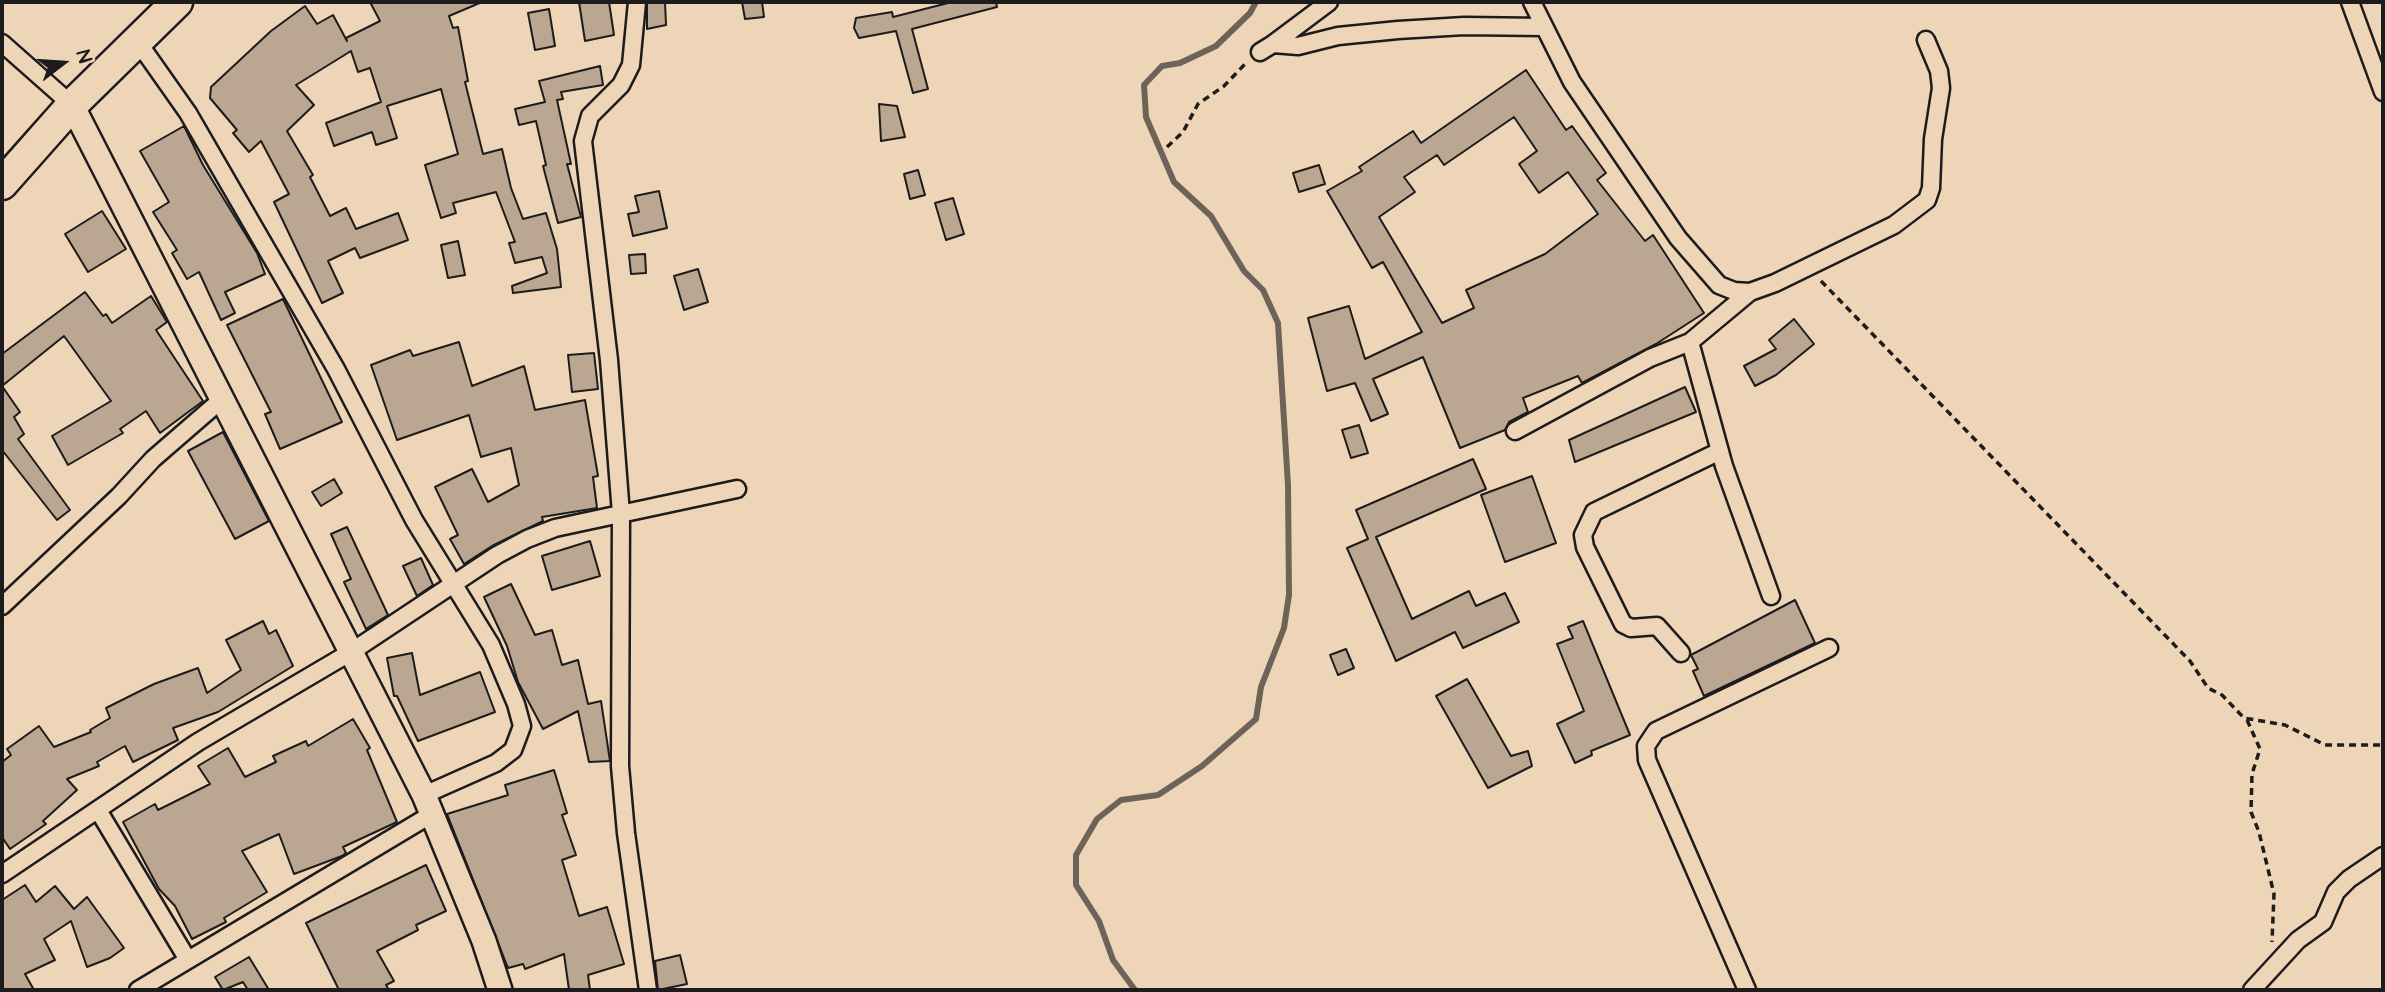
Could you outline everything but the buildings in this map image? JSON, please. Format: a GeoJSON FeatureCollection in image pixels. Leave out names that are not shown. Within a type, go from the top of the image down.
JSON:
{"type":"FeatureCollection","features":[{"type":"Feature","properties":{"kind":"highway"},"geometry":{"type":"LineString","coordinates":[[2,184],[72,105],[177,2]]}},
{"type":"Feature","properties":{"kind":"street"},"geometry":{"type":"LineString","coordinates":[[638,2],[631,65],[621,85],[590,117],[583,141],[609,360],[621,514],[620,766],[626,833],[648,990]]}},
{"type":"Feature","properties":{"kind":"street"},"geometry":{"type":"LineString","coordinates":[[1266,48],[1329,2]]}},
{"type":"Feature","properties":{"kind":"street"},"geometry":{"type":"LineString","coordinates":[[1532,2],[1572,82],[1678,238],[1719,285],[1734,291],[1750,292]]}},
{"type":"Feature","properties":{"kind":"street"},"geometry":{"type":"LineString","coordinates":[[2350,2],[2383,92]]}},
{"type":"Feature","properties":{"kind":"street"},"geometry":{"type":"LineString","coordinates":[[1266,48],[1298,46],[1338,36],[1464,26],[1544,27]]}},
{"type":"Feature","properties":{"kind":"street"},"geometry":{"type":"LineString","coordinates":[[1514,431],[1650,358],[1690,342],[1750,292],[1894,225],[1927,200],[1931,188],[1933,139],[1941,88],[1939,71],[1926,40]]}},
{"type":"Feature","properties":{"kind":"street"},"geometry":{"type":"LineString","coordinates":[[138,42],[194,124],[336,369],[414,520],[491,645],[522,726],[513,750],[496,763],[138,990]]}},
{"type":"Feature","properties":{"kind":"street"},"geometry":{"type":"LineString","coordinates":[[2,43],[72,105],[428,804],[484,942],[498,990]]}},
{"type":"Feature","properties":{"kind":"street"},"geometry":{"type":"LineString","coordinates":[[1690,342],[1720,452],[1770,596]]}},
{"type":"Feature","properties":{"kind":"street"},"geometry":{"type":"LineString","coordinates":[[2,606],[119,496],[153,458],[221,400]]}},
{"type":"Feature","properties":{"kind":"street"},"geometry":{"type":"LineString","coordinates":[[1681,653],[1657,626],[1631,628],[1623,624],[1585,547],[1584,535],[1594,513],[1720,452]]}},
{"type":"Feature","properties":{"kind":"street"},"geometry":{"type":"LineString","coordinates":[[2,874],[198,742],[351,652],[497,555],[527,539],[555,528],[737,489]]}},
{"type":"Feature","properties":{"kind":"street"},"geometry":{"type":"LineString","coordinates":[[1746,990],[1647,760],[1646,746],[1656,731],[1829,648]]}},
{"type":"Feature","properties":{"kind":"street"},"geometry":{"type":"LineString","coordinates":[[98,810],[188,960]]}},
{"type":"Feature","properties":{"kind":"street"},"geometry":{"type":"LineString","coordinates":[[2252,990],[2298,940],[2323,922],[2329,903],[2349,879],[2383,856]]}},
{"type":"Feature","properties":{"kind":"path"},"geometry":{"type":"LineString","coordinates":[[1167,146],[1183,132],[1198,104],[1224,86],[1266,48]]}},
{"type":"Feature","properties":{"kind":"path"},"geometry":{"type":"LineString","coordinates":[[1807,267],[2190,661],[2208,688],[2222,695],[2246,719],[2260,749],[2252,774],[2250,808],[2274,894],[2272,944],[2276,963]]}},
{"type":"Feature","properties":{"kind":"path"},"geometry":{"type":"LineString","coordinates":[[2246,719],[2285,725],[2325,745],[2383,746]]}},
{"type":"Feature","properties":{"kind":"waterway"},"geometry":{"type":"LineString","coordinates":[[1135,990],[1113,960],[1099,921],[1076,885],[1076,855],[1097,819],[1121,800],[1158,795],[1202,766],[1256,719],[1261,687],[1284,628],[1289,595],[1288,485],[1278,323],[1263,290],[1244,271],[1211,216],[1174,182],[1146,117],[1144,85],[1162,66],[1180,63],[1216,46],[1250,13],[1256,2]]}}]}
